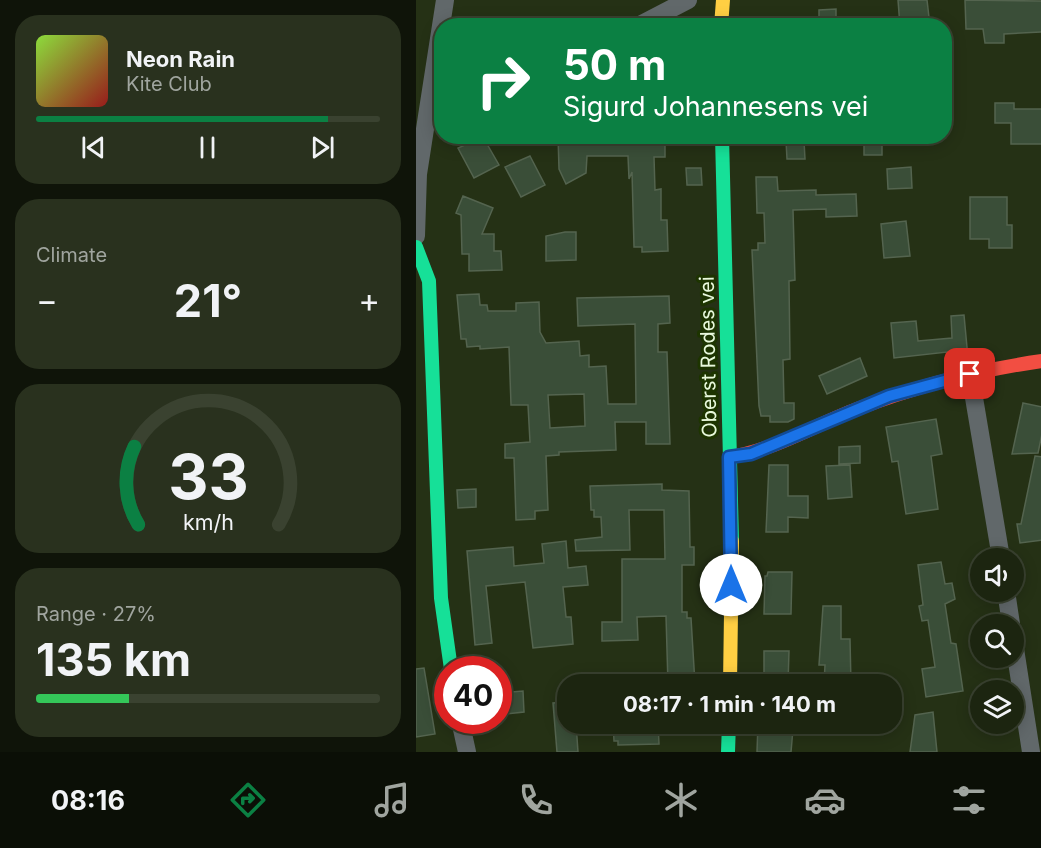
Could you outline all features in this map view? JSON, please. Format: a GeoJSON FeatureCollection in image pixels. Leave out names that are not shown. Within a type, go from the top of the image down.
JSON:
{"type":"FeatureCollection","features":[{"type":"Feature","properties":{"kind":"street"},"geometry":{"type":"LineString","coordinates":[[443,18],[445,0]]}},
{"type":"Feature","properties":{"kind":"street"},"geometry":{"type":"LineString","coordinates":[[653,18],[688,0]]}},
{"type":"Feature","properties":{"kind":"street"},"geometry":{"type":"LineString","coordinates":[[722,18],[723,0]]}},
{"type":"Feature","properties":{"kind":"street"},"geometry":{"type":"LineString","coordinates":[[416,236],[418,174],[433,125]]}},
{"type":"Feature","properties":{"kind":"street","name":"Oberst Rodes vei"},"geometry":{"type":"LineString","coordinates":[[722,144],[729,457],[730,674]]}},
{"type":"Feature","properties":{"kind":"street"},"geometry":{"type":"LineString","coordinates":[[416,247],[429,281],[441,598],[449,656]]}},
{"type":"Feature","properties":{"kind":"street"},"geometry":{"type":"LineString","coordinates":[[729,457],[751,454],[889,396],[988,368],[1042,361]]}},
{"type":"Feature","properties":{"kind":"street"},"geometry":{"type":"LineString","coordinates":[[970,374],[999,548]]}},
{"type":"Feature","properties":{"kind":"street"},"geometry":{"type":"LineString","coordinates":[[1018,668],[1031,752]]}},
{"type":"Feature","properties":{"kind":"street"},"geometry":{"type":"LineString","coordinates":[[463,734],[467,752]]}},
{"type":"Feature","properties":{"kind":"street"},"geometry":{"type":"LineString","coordinates":[[728,752],[729,734]]}},
{"type":"Feature","properties":{"kind":"building"},"geometry":{"type":"Polygon","coordinates":[[[898,0],[927,0],[929,18],[899,18],[898,0]]]}},
{"type":"Feature","properties":{"kind":"building"},"geometry":{"type":"Polygon","coordinates":[[[965,0],[1042,1],[1042,32],[1004,34],[1004,43],[985,43],[983,29],[966,29],[965,0]]]}},
{"type":"Feature","properties":{"kind":"building"},"geometry":{"type":"Polygon","coordinates":[[[836,9],[836,18],[819,18],[819,10],[836,9]]]}},
{"type":"Feature","properties":{"kind":"building"},"geometry":{"type":"Polygon","coordinates":[[[995,103],[1014,103],[1014,109],[1042,109],[1042,144],[1011,144],[1011,123],[995,123],[995,103]]]}},
{"type":"Feature","properties":{"kind":"building"},"geometry":{"type":"Polygon","coordinates":[[[467,144],[487,144],[499,165],[474,178],[458,148],[467,144]]]}},
{"type":"Feature","properties":{"kind":"building"},"geometry":{"type":"Polygon","coordinates":[[[558,144],[665,144],[665,157],[654,157],[655,190],[661,189],[661,220],[667,220],[668,251],[642,252],[642,247],[634,247],[632,172],[629,179],[628,156],[587,156],[586,173],[566,184],[559,169],[558,144]]]}},
{"type":"Feature","properties":{"kind":"building"},"geometry":{"type":"Polygon","coordinates":[[[786,144],[804,144],[805,159],[787,159],[786,144]]]}},
{"type":"Feature","properties":{"kind":"building"},"geometry":{"type":"Polygon","coordinates":[[[864,144],[882,144],[882,155],[864,155],[864,144]]]}},
{"type":"Feature","properties":{"kind":"building"},"geometry":{"type":"Polygon","coordinates":[[[530,156],[545,185],[521,197],[505,167],[530,156]]]}},
{"type":"Feature","properties":{"kind":"building"},"geometry":{"type":"Polygon","coordinates":[[[911,167],[912,188],[888,189],[887,169],[911,167]]]}},
{"type":"Feature","properties":{"kind":"building"},"geometry":{"type":"Polygon","coordinates":[[[686,168],[701,168],[702,185],[687,185],[686,168]]]}},
{"type":"Feature","properties":{"kind":"building"},"geometry":{"type":"Polygon","coordinates":[[[756,177],[777,177],[778,191],[816,190],[816,195],[856,194],[857,216],[826,217],[826,209],[793,210],[795,280],[789,281],[790,359],[783,360],[784,403],[794,403],[794,419],[788,422],[770,422],[770,416],[761,416],[759,406],[752,250],[758,250],[758,243],[765,243],[764,213],[757,213],[756,177]]]}},
{"type":"Feature","properties":{"kind":"building"},"geometry":{"type":"Polygon","coordinates":[[[463,196],[493,208],[482,234],[494,234],[494,251],[501,251],[502,270],[469,271],[469,254],[462,254],[461,215],[456,213],[463,196]]]}},
{"type":"Feature","properties":{"kind":"building"},"geometry":{"type":"Polygon","coordinates":[[[970,197],[1007,197],[1007,225],[1012,225],[1012,248],[989,248],[989,239],[970,239],[970,197]]]}},
{"type":"Feature","properties":{"kind":"building"},"geometry":{"type":"Polygon","coordinates":[[[906,221],[910,256],[884,258],[881,224],[906,221]]]}},
{"type":"Feature","properties":{"kind":"building"},"geometry":{"type":"Polygon","coordinates":[[[576,232],[576,260],[546,261],[546,236],[576,232]]]}},
{"type":"Feature","properties":{"kind":"building"},"geometry":{"type":"Polygon","coordinates":[[[479,294],[480,305],[487,305],[488,311],[516,311],[516,303],[539,302],[540,332],[546,343],[579,341],[580,356],[589,355],[589,367],[606,366],[608,404],[636,404],[635,324],[578,326],[577,298],[669,296],[670,323],[658,324],[658,352],[667,352],[670,444],[646,444],[646,422],[615,422],[616,450],[559,452],[559,455],[546,456],[548,510],[535,511],[535,519],[516,520],[514,458],[505,458],[505,444],[530,442],[528,405],[511,405],[509,347],[480,349],[480,346],[467,347],[466,339],[461,339],[457,295],[479,294]],[[584,394],[548,395],[550,428],[585,426],[584,394]]]}},
{"type":"Feature","properties":{"kind":"building"},"geometry":{"type":"Polygon","coordinates":[[[964,315],[968,358],[947,360],[947,352],[894,358],[891,323],[916,321],[918,341],[952,338],[951,316],[964,315]]]}},
{"type":"Feature","properties":{"kind":"building"},"geometry":{"type":"Polygon","coordinates":[[[860,358],[867,376],[827,394],[819,376],[860,358]]]}},
{"type":"Feature","properties":{"kind":"building"},"geometry":{"type":"Polygon","coordinates":[[[1023,403],[1042,407],[1042,434],[1038,453],[1012,454],[1023,403]]]}},
{"type":"Feature","properties":{"kind":"building"},"geometry":{"type":"Polygon","coordinates":[[[936,419],[942,454],[931,456],[938,509],[906,514],[898,461],[892,462],[886,427],[936,419]]]}},
{"type":"Feature","properties":{"kind":"building"},"geometry":{"type":"Polygon","coordinates":[[[860,446],[860,463],[839,464],[839,447],[860,446]]]}},
{"type":"Feature","properties":{"kind":"building"},"geometry":{"type":"Polygon","coordinates":[[[1035,456],[1042,457],[1042,540],[1020,543],[1017,524],[1021,524],[1035,456]]]}},
{"type":"Feature","properties":{"kind":"building"},"geometry":{"type":"Polygon","coordinates":[[[769,465],[788,465],[788,496],[808,496],[808,518],[788,517],[788,532],[766,532],[769,465]]]}},
{"type":"Feature","properties":{"kind":"building"},"geometry":{"type":"Polygon","coordinates":[[[850,465],[852,497],[828,499],[826,466],[850,465]]]}},
{"type":"Feature","properties":{"kind":"building"},"geometry":{"type":"Polygon","coordinates":[[[662,484],[662,490],[689,491],[690,547],[694,547],[694,565],[682,565],[682,612],[687,612],[687,618],[691,618],[694,674],[668,674],[666,616],[637,617],[638,640],[602,641],[602,622],[622,622],[622,559],[665,559],[664,510],[629,510],[630,550],[576,551],[575,540],[602,537],[601,517],[594,517],[594,510],[591,510],[590,486],[662,484]]]}},
{"type":"Feature","properties":{"kind":"building"},"geometry":{"type":"Polygon","coordinates":[[[476,489],[476,507],[458,508],[457,490],[476,489]]]}},
{"type":"Feature","properties":{"kind":"building"},"geometry":{"type":"Polygon","coordinates":[[[566,541],[568,568],[586,566],[588,585],[563,587],[566,617],[571,617],[573,644],[533,648],[525,582],[486,586],[492,643],[475,645],[467,551],[513,547],[514,566],[544,563],[542,544],[566,541]]]}},
{"type":"Feature","properties":{"kind":"building"},"geometry":{"type":"Polygon","coordinates":[[[941,562],[945,584],[952,583],[955,599],[945,604],[951,643],[956,644],[963,691],[926,697],[922,669],[935,667],[928,620],[922,621],[919,606],[923,605],[918,565],[941,562]]]}},
{"type":"Feature","properties":{"kind":"building"},"geometry":{"type":"Polygon","coordinates":[[[768,572],[792,572],[791,614],[764,614],[765,576],[768,572]]]}},
{"type":"Feature","properties":{"kind":"building"},"geometry":{"type":"Polygon","coordinates":[[[823,606],[841,606],[841,639],[850,639],[851,674],[825,674],[825,665],[819,665],[823,606]]]}},
{"type":"Feature","properties":{"kind":"building"},"geometry":{"type":"Polygon","coordinates":[[[764,651],[789,651],[788,674],[764,674],[764,651]]]}},
{"type":"Feature","properties":{"kind":"building"},"geometry":{"type":"Polygon","coordinates":[[[424,668],[435,734],[416,737],[416,669],[424,668]]]}},
{"type":"Feature","properties":{"kind":"building"},"geometry":{"type":"Polygon","coordinates":[[[523,691],[524,712],[512,713],[512,692],[523,691]]]}},
{"type":"Feature","properties":{"kind":"building"},"geometry":{"type":"Polygon","coordinates":[[[553,703],[557,703],[557,734],[577,734],[578,752],[557,752],[553,703]]]}},
{"type":"Feature","properties":{"kind":"building"},"geometry":{"type":"Polygon","coordinates":[[[933,712],[937,752],[910,752],[915,715],[933,712]]]}},
{"type":"Feature","properties":{"kind":"building"},"geometry":{"type":"Polygon","coordinates":[[[614,734],[659,734],[659,744],[618,745],[618,741],[614,741],[614,734]]]}},
{"type":"Feature","properties":{"kind":"building"},"geometry":{"type":"Polygon","coordinates":[[[758,734],[793,734],[791,752],[757,752],[758,734]]]}},
{"type":"Feature","properties":{"kind":"traffic: fast"},"geometry":{"type":"LineString","coordinates":[[722,144],[732,541]]}},
{"type":"Feature","properties":{"kind":"traffic: fast"},"geometry":{"type":"LineString","coordinates":[[416,247],[429,281],[441,598],[449,656]]}},
{"type":"Feature","properties":{"kind":"traffic: fast"},"geometry":{"type":"LineString","coordinates":[[728,752],[729,734]]}},
{"type":"Feature","properties":{"kind":"traffic: slow"},"geometry":{"type":"LineString","coordinates":[[722,18],[723,0]]}},
{"type":"Feature","properties":{"kind":"traffic: slow"},"geometry":{"type":"LineString","coordinates":[[730,674],[732,541]]}},
{"type":"Feature","properties":{"kind":"traffic: jam"},"geometry":{"type":"LineString","coordinates":[[729,457],[762,449],[857,409],[902,393],[971,374],[1042,361]]}},
{"type":"Feature","properties":{"kind":"route"},"geometry":{"type":"LineString","coordinates":[[731,585],[732,518],[729,457],[751,454],[889,396],[970,374]]}}]}
